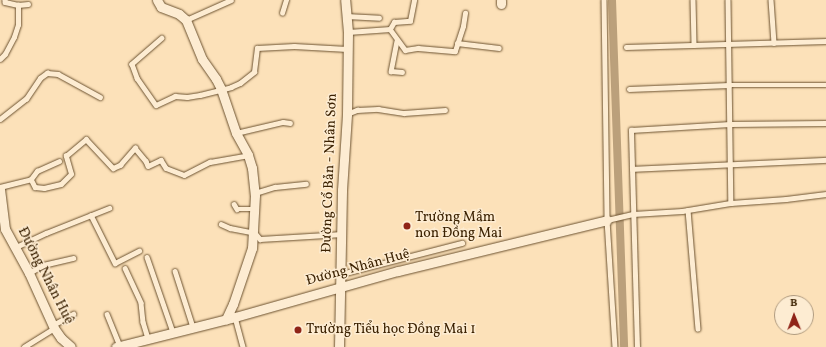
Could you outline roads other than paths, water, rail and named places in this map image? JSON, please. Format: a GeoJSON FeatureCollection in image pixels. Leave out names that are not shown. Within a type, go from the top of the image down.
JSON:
{"type":"FeatureCollection","features":[{"type":"Feature","properties":{"kind":"street"},"geometry":{"type":"LineString","coordinates":[[157,0],[161,7],[179,14],[186,20],[202,59],[216,78],[236,133],[248,154],[255,193],[255,209],[250,257],[226,319]]}},
{"type":"Feature","properties":{"kind":"street","name":"Đường Cổ Bản - Nhân Sơn"},"geometry":{"type":"LineString","coordinates":[[339,347],[342,190],[347,114],[348,32],[345,0]]}},
{"type":"Feature","properties":{"kind":"street","name":"Đường Nhân Huệ"},"geometry":{"type":"LineString","coordinates":[[0,188],[3,231],[16,247],[61,338],[71,347]]}},
{"type":"Feature","properties":{"kind":"street","name":"Đường Nhân Huệ"},"geometry":{"type":"LineString","coordinates":[[122,346],[148,338],[235,317],[340,287],[607,220]]}},
{"type":"Feature","properties":{"kind":"lane"},"geometry":{"type":"LineString","coordinates":[[5,0],[5,2],[18,5],[28,4]]}},
{"type":"Feature","properties":{"kind":"lane"},"geometry":{"type":"LineString","coordinates":[[186,20],[232,0]]}},
{"type":"Feature","properties":{"kind":"lane"},"geometry":{"type":"LineString","coordinates":[[282,13],[286,0]]}},
{"type":"Feature","properties":{"kind":"lane"},"geometry":{"type":"LineString","coordinates":[[390,28],[394,22],[410,21],[414,0]]}},
{"type":"Feature","properties":{"kind":"lane"},"geometry":{"type":"LineString","coordinates":[[604,0],[607,220],[616,347]]}},
{"type":"Feature","properties":{"kind":"lane"},"geometry":{"type":"LineString","coordinates":[[693,0],[694,45]]}},
{"type":"Feature","properties":{"kind":"lane"},"geometry":{"type":"LineString","coordinates":[[728,0],[731,203]]}},
{"type":"Feature","properties":{"kind":"lane"},"geometry":{"type":"LineString","coordinates":[[771,0],[774,43]]}},
{"type":"Feature","properties":{"kind":"lane"},"geometry":{"type":"LineString","coordinates":[[0,59],[8,48],[18,25],[18,5]]}},
{"type":"Feature","properties":{"kind":"lane"},"geometry":{"type":"LineString","coordinates":[[390,28],[397,41],[405,50],[418,48],[454,51],[463,26],[465,12]]}},
{"type":"Feature","properties":{"kind":"lane"},"geometry":{"type":"LineString","coordinates":[[346,16],[379,18]]}},
{"type":"Feature","properties":{"kind":"lane"},"geometry":{"type":"LineString","coordinates":[[348,32],[390,28]]}},
{"type":"Feature","properties":{"kind":"lane"},"geometry":{"type":"LineString","coordinates":[[162,38],[132,64],[137,78],[156,105],[176,96],[189,97],[240,83],[253,73],[257,48],[294,46],[347,49]]}},
{"type":"Feature","properties":{"kind":"lane"},"geometry":{"type":"LineString","coordinates":[[397,41],[391,71],[402,72]]}},
{"type":"Feature","properties":{"kind":"lane"},"geometry":{"type":"LineString","coordinates":[[626,47],[826,41]]}},
{"type":"Feature","properties":{"kind":"lane"},"geometry":{"type":"LineString","coordinates":[[456,43],[499,48]]}},
{"type":"Feature","properties":{"kind":"lane"},"geometry":{"type":"LineString","coordinates":[[0,119],[26,99],[40,78],[47,72],[58,74],[100,97]]}},
{"type":"Feature","properties":{"kind":"lane"},"geometry":{"type":"LineString","coordinates":[[629,90],[729,85],[826,85]]}},
{"type":"Feature","properties":{"kind":"lane"},"geometry":{"type":"LineString","coordinates":[[347,114],[357,110],[378,109],[404,112],[445,110]]}},
{"type":"Feature","properties":{"kind":"lane"},"geometry":{"type":"LineString","coordinates":[[236,133],[283,122],[290,123]]}},
{"type":"Feature","properties":{"kind":"lane"},"geometry":{"type":"LineString","coordinates":[[637,347],[631,130],[730,124],[826,123]]}},
{"type":"Feature","properties":{"kind":"lane"},"geometry":{"type":"LineString","coordinates":[[31,179],[35,187],[44,188],[62,184],[71,174],[66,156],[86,139],[113,168],[120,165],[135,148],[146,161],[148,166],[161,160],[166,168],[184,175],[210,162],[248,154]]}},
{"type":"Feature","properties":{"kind":"lane"},"geometry":{"type":"LineString","coordinates":[[632,169],[826,160]]}},
{"type":"Feature","properties":{"kind":"lane"},"geometry":{"type":"LineString","coordinates":[[0,188],[31,179],[37,171],[59,161]]}},
{"type":"Feature","properties":{"kind":"lane"},"geometry":{"type":"LineString","coordinates":[[255,193],[275,187],[306,184]]}},
{"type":"Feature","properties":{"kind":"lane"},"geometry":{"type":"LineString","coordinates":[[607,220],[633,214],[688,210],[731,203],[786,199],[826,194]]}},
{"type":"Feature","properties":{"kind":"lane"},"geometry":{"type":"LineString","coordinates":[[234,204],[237,209],[255,209]]}},
{"type":"Feature","properties":{"kind":"lane"},"geometry":{"type":"LineString","coordinates":[[16,247],[46,233],[109,208]]}},
{"type":"Feature","properties":{"kind":"lane"},"geometry":{"type":"LineString","coordinates":[[688,210],[698,329]]}},
{"type":"Feature","properties":{"kind":"lane"},"geometry":{"type":"LineString","coordinates":[[91,216],[115,263],[139,251]]}},
{"type":"Feature","properties":{"kind":"lane"},"geometry":{"type":"LineString","coordinates":[[221,224],[230,228],[253,232],[260,239],[342,234]]}},
{"type":"Feature","properties":{"kind":"lane"},"geometry":{"type":"LineString","coordinates":[[341,274],[462,243]]}},
{"type":"Feature","properties":{"kind":"lane"},"geometry":{"type":"LineString","coordinates":[[147,257],[174,332]]}},
{"type":"Feature","properties":{"kind":"lane"},"geometry":{"type":"LineString","coordinates":[[29,273],[43,265],[72,258]]}},
{"type":"Feature","properties":{"kind":"lane"},"geometry":{"type":"LineString","coordinates":[[396,260],[398,272]]}},
{"type":"Feature","properties":{"kind":"lane"},"geometry":{"type":"LineString","coordinates":[[124,268],[141,303],[143,322],[148,338]]}},
{"type":"Feature","properties":{"kind":"lane"},"geometry":{"type":"LineString","coordinates":[[175,271],[193,327]]}},
{"type":"Feature","properties":{"kind":"lane"},"geometry":{"type":"LineString","coordinates":[[24,347],[73,314]]}},
{"type":"Feature","properties":{"kind":"lane"},"geometry":{"type":"LineString","coordinates":[[107,314],[122,346]]}},
{"type":"Feature","properties":{"kind":"lane"},"geometry":{"type":"LineString","coordinates":[[235,317],[243,347]]}},
{"type":"Feature","properties":{"kind":"waterway"},"geometry":{"type":"LineString","coordinates":[[612,0],[624,347]]}},
{"type":"Feature","properties":{"kind":"place","name":"Trường Mầm non Đồng Mai"},"geometry":{"type":"Point","coordinates":[407,226]}},
{"type":"Feature","properties":{"kind":"place","name":"Trường Tiểu học Đồng Mai 1"},"geometry":{"type":"Point","coordinates":[298,330]}}]}
